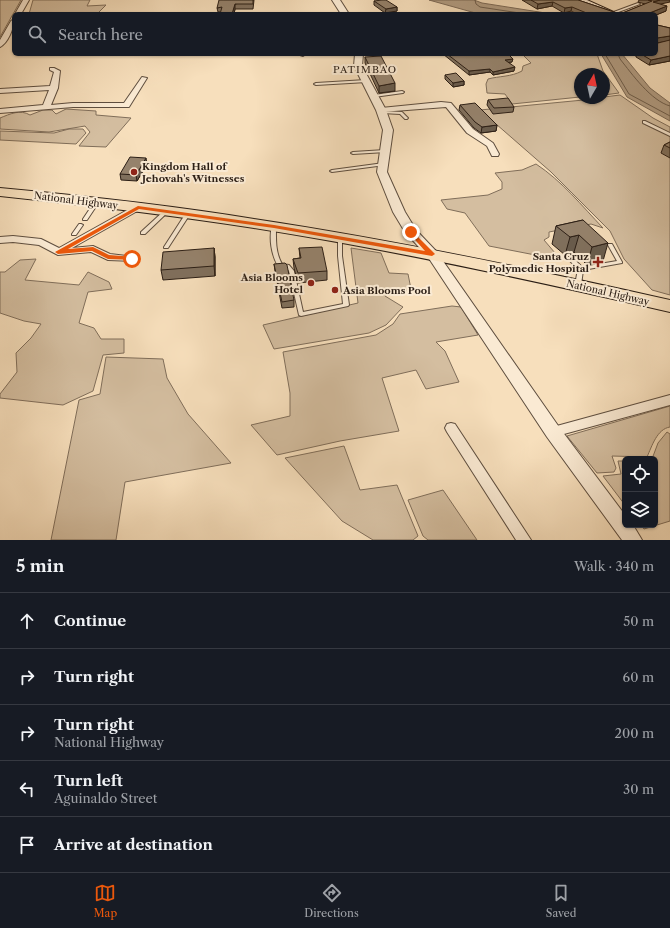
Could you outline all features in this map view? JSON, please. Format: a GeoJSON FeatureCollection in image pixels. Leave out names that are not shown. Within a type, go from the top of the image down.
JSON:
{"type":"FeatureCollection","features":[{"type":"Feature","properties":{"kind":"main road"},"geometry":{"type":"LineString","coordinates":[[580,0],[608,12]]}},
{"type":"Feature","properties":{"kind":"main road","name":"National Highway"},"geometry":{"type":"LineString","coordinates":[[0,192],[138,207],[274,226],[432,254],[579,277],[670,306]]}},
{"type":"Feature","properties":{"kind":"street"},"geometry":{"type":"LineString","coordinates":[[19,12],[26,0]]}},
{"type":"Feature","properties":{"kind":"street"},"geometry":{"type":"LineString","coordinates":[[336,0],[344,12]]}},
{"type":"Feature","properties":{"kind":"street"},"geometry":{"type":"LineString","coordinates":[[0,45],[12,24]]}},
{"type":"Feature","properties":{"kind":"street"},"geometry":{"type":"LineString","coordinates":[[359,56],[358,66],[374,96],[388,130],[382,172],[399,212],[411,232],[432,254],[553,432],[633,540]]}},
{"type":"Feature","properties":{"kind":"street"},"geometry":{"type":"LineString","coordinates":[[46,108],[57,77],[57,71],[52,69]]}},
{"type":"Feature","properties":{"kind":"street"},"geometry":{"type":"LineString","coordinates":[[0,111],[73,105],[126,105],[144,78]]}},
{"type":"Feature","properties":{"kind":"street"},"geometry":{"type":"LineString","coordinates":[[0,91],[54,88]]}},
{"type":"Feature","properties":{"kind":"street"},"geometry":{"type":"LineString","coordinates":[[381,111],[441,104],[448,105],[470,131],[490,145],[495,154]]}},
{"type":"Feature","properties":{"kind":"street"},"geometry":{"type":"LineString","coordinates":[[58,252],[138,207]]}},
{"type":"Feature","properties":{"kind":"street"},"geometry":{"type":"LineString","coordinates":[[0,240],[13,239],[41,242],[58,252],[93,249],[108,257],[132,259]]}},
{"type":"Feature","properties":{"kind":"street"},"geometry":{"type":"LineString","coordinates":[[553,432],[670,400]]}},
{"type":"Feature","properties":{"kind":"street"},"geometry":{"type":"LineString","coordinates":[[451,428],[524,540]]}},
{"type":"Feature","properties":{"kind":"lane"},"geometry":{"type":"LineString","coordinates":[[618,12],[639,4]]}},
{"type":"Feature","properties":{"kind":"lane"},"geometry":{"type":"LineString","coordinates":[[316,84],[366,81]]}},
{"type":"Feature","properties":{"kind":"lane"},"geometry":{"type":"LineString","coordinates":[[374,96],[402,92]]}},
{"type":"Feature","properties":{"kind":"lane"},"geometry":{"type":"LineString","coordinates":[[381,111],[401,113],[406,118]]}},
{"type":"Feature","properties":{"kind":"lane"},"geometry":{"type":"LineString","coordinates":[[644,122],[670,134]]}},
{"type":"Feature","properties":{"kind":"lane"},"geometry":{"type":"LineString","coordinates":[[353,153],[385,151]]}},
{"type":"Feature","properties":{"kind":"lane"},"geometry":{"type":"LineString","coordinates":[[332,171],[384,164]]}},
{"type":"Feature","properties":{"kind":"lane"},"geometry":{"type":"LineString","coordinates":[[85,219],[97,202]]}},
{"type":"Feature","properties":{"kind":"lane"},"geometry":{"type":"LineString","coordinates":[[143,233],[166,211]]}},
{"type":"Feature","properties":{"kind":"lane"},"geometry":{"type":"LineString","coordinates":[[166,247],[188,214]]}},
{"type":"Feature","properties":{"kind":"lane"},"geometry":{"type":"LineString","coordinates":[[74,234],[81,225]]}},
{"type":"Feature","properties":{"kind":"lane"},"geometry":{"type":"LineString","coordinates":[[274,226],[274,250],[276,260],[280,265],[287,266],[291,271],[301,314],[346,305],[340,256],[340,238]]}},
{"type":"Feature","properties":{"kind":"lane"},"geometry":{"type":"LineString","coordinates":[[570,258],[579,277],[620,262],[610,245]]}},
{"type":"Feature","properties":{"kind":"shaded area"},"geometry":{"type":"Polygon","coordinates":[[[0,0],[21,0],[14,12],[12,12],[12,16],[0,37],[0,0]]]}},
{"type":"Feature","properties":{"kind":"shaded area"},"geometry":{"type":"Polygon","coordinates":[[[33,0],[90,0],[87,6],[106,5],[99,12],[30,12],[33,0]]]}},
{"type":"Feature","properties":{"kind":"shaded area"},"geometry":{"type":"Polygon","coordinates":[[[524,56],[598,56],[602,68],[574,68],[574,98],[512,104],[505,94],[487,93],[486,84],[488,79],[518,73],[522,71],[523,66],[531,63],[524,56]]]}},
{"type":"Feature","properties":{"kind":"shaded area"},"geometry":{"type":"Polygon","coordinates":[[[610,81],[619,93],[610,94],[610,81]]]}},
{"type":"Feature","properties":{"kind":"shaded area"},"geometry":{"type":"Polygon","coordinates":[[[620,95],[653,118],[670,127],[670,295],[652,290],[624,259],[610,231],[551,172],[480,110],[574,101],[574,104],[610,104],[610,96],[620,95]]]}},
{"type":"Feature","properties":{"kind":"shaded area"},"geometry":{"type":"Polygon","coordinates":[[[66,109],[96,111],[96,115],[131,118],[106,147],[79,146],[90,132],[85,126],[49,132],[0,129],[0,118],[11,114],[22,112],[30,115],[43,110],[52,110],[56,114],[66,109]]]}},
{"type":"Feature","properties":{"kind":"shaded area"},"geometry":{"type":"Polygon","coordinates":[[[69,129],[83,129],[86,133],[76,144],[0,140],[0,131],[54,133],[69,129]]]}},
{"type":"Feature","properties":{"kind":"shaded area"},"geometry":{"type":"Polygon","coordinates":[[[536,164],[563,186],[603,228],[591,224],[549,232],[549,237],[544,240],[561,260],[489,246],[465,213],[447,209],[441,200],[488,195],[502,189],[502,182],[495,173],[522,170],[536,164]]]}},
{"type":"Feature","properties":{"kind":"shaded area"},"geometry":{"type":"Polygon","coordinates":[[[351,248],[381,253],[389,273],[408,274],[411,289],[385,296],[403,307],[386,325],[369,333],[274,349],[263,325],[358,303],[351,248]]]}},
{"type":"Feature","properties":{"kind":"shaded area"},"geometry":{"type":"Polygon","coordinates":[[[36,259],[25,280],[79,285],[88,272],[109,282],[112,289],[88,292],[79,323],[94,328],[101,339],[124,339],[124,353],[103,355],[93,391],[63,405],[0,398],[0,394],[17,372],[16,353],[31,338],[41,324],[24,321],[0,313],[0,272],[5,272],[20,260],[36,259]]]}},
{"type":"Feature","properties":{"kind":"shaded area"},"geometry":{"type":"Polygon","coordinates":[[[452,306],[461,307],[478,335],[436,342],[445,351],[459,382],[426,389],[416,370],[382,378],[399,431],[340,441],[277,455],[251,425],[290,416],[290,393],[283,352],[376,335],[393,324],[400,314],[452,306]]]}},
{"type":"Feature","properties":{"kind":"shaded area"},"geometry":{"type":"Polygon","coordinates":[[[106,357],[163,359],[167,378],[188,414],[231,463],[125,482],[116,540],[51,540],[79,400],[100,394],[106,357]]]}},
{"type":"Feature","properties":{"kind":"shaded area"},"geometry":{"type":"Polygon","coordinates":[[[670,406],[670,427],[665,428],[658,434],[647,456],[612,456],[616,468],[614,472],[597,473],[567,436],[670,406]]]}},
{"type":"Feature","properties":{"kind":"shaded area"},"geometry":{"type":"Polygon","coordinates":[[[667,432],[670,434],[670,521],[658,525],[658,456],[653,456],[658,443],[667,432]]]}},
{"type":"Feature","properties":{"kind":"shaded area"},"geometry":{"type":"Polygon","coordinates":[[[344,446],[360,490],[397,485],[418,536],[413,540],[373,540],[342,521],[285,458],[344,446]]]}},
{"type":"Feature","properties":{"kind":"shaded area"},"geometry":{"type":"Polygon","coordinates":[[[618,461],[622,461],[622,501],[603,476],[621,474],[618,461]]]}},
{"type":"Feature","properties":{"kind":"shaded area"},"geometry":{"type":"Polygon","coordinates":[[[443,490],[477,540],[428,540],[423,536],[408,500],[443,490]]]}},
{"type":"Feature","properties":{"kind":"water"},"geometry":{"type":"Polygon","coordinates":[[[429,0],[474,0],[482,3],[539,12],[472,12],[429,0]]]}},
{"type":"Feature","properties":{"kind":"water"},"geometry":{"type":"Polygon","coordinates":[[[602,56],[624,56],[650,88],[670,103],[670,121],[627,97],[602,56]]]}},
{"type":"Feature","properties":{"kind":"building"},"geometry":{"type":"Polygon","coordinates":[[[219,0],[253,0],[253,4],[235,4],[233,12],[221,12],[222,7],[217,8],[219,0]]]}},
{"type":"Feature","properties":{"kind":"building"},"geometry":{"type":"Polygon","coordinates":[[[386,0],[397,7],[386,9],[374,1],[386,0]]]}},
{"type":"Feature","properties":{"kind":"building"},"geometry":{"type":"Polygon","coordinates":[[[531,0],[578,0],[614,12],[584,12],[572,7],[565,8],[553,2],[538,4],[531,0]]]}},
{"type":"Feature","properties":{"kind":"building"},"geometry":{"type":"Polygon","coordinates":[[[648,0],[660,0],[653,2],[667,6],[652,12],[625,12],[652,1],[648,0]]]}},
{"type":"Feature","properties":{"kind":"building"},"geometry":{"type":"Polygon","coordinates":[[[658,25],[670,28],[670,36],[658,38],[658,25]]]}},
{"type":"Feature","properties":{"kind":"building"},"geometry":{"type":"Polygon","coordinates":[[[670,40],[670,56],[651,60],[644,56],[658,56],[658,43],[670,40]]]}},
{"type":"Feature","properties":{"kind":"building"},"geometry":{"type":"Polygon","coordinates":[[[381,56],[395,83],[379,86],[365,57],[381,56]]]}},
{"type":"Feature","properties":{"kind":"building"},"geometry":{"type":"Polygon","coordinates":[[[450,56],[510,56],[513,59],[505,60],[515,67],[493,72],[490,69],[469,71],[450,56]]]}},
{"type":"Feature","properties":{"kind":"building"},"geometry":{"type":"Polygon","coordinates":[[[456,73],[464,81],[453,83],[445,75],[456,73]]]}},
{"type":"Feature","properties":{"kind":"building"},"geometry":{"type":"Polygon","coordinates":[[[508,98],[514,107],[494,108],[488,100],[508,98]]]}},
{"type":"Feature","properties":{"kind":"building"},"geometry":{"type":"Polygon","coordinates":[[[475,103],[497,125],[482,127],[475,122],[460,105],[475,103]]]}},
{"type":"Feature","properties":{"kind":"building"},"geometry":{"type":"Polygon","coordinates":[[[670,142],[670,148],[664,145],[670,142]]]}},
{"type":"Feature","properties":{"kind":"building"},"geometry":{"type":"Polygon","coordinates":[[[130,157],[146,158],[136,175],[120,174],[130,157]]]}},
{"type":"Feature","properties":{"kind":"building"},"geometry":{"type":"Polygon","coordinates":[[[583,220],[608,243],[592,247],[579,235],[570,237],[556,226],[583,220]]]}},
{"type":"Feature","properties":{"kind":"building"},"geometry":{"type":"Polygon","coordinates":[[[322,247],[327,271],[298,273],[293,259],[301,258],[299,248],[322,247]]]}},
{"type":"Feature","properties":{"kind":"building"},"geometry":{"type":"Polygon","coordinates":[[[214,248],[214,266],[161,270],[163,252],[214,248]]]}},
{"type":"Feature","properties":{"kind":"building"},"geometry":{"type":"Polygon","coordinates":[[[285,263],[287,265],[294,300],[282,302],[274,264],[285,263]]]}},
{"type":"Feature","properties":{"kind":"place","name":"Kingdom Hall of Jehovah's Witnesses"},"geometry":{"type":"Point","coordinates":[134,172]}},
{"type":"Feature","properties":{"kind":"place","name":"Santa Cruz Polymedic Hospital"},"geometry":{"type":"Point","coordinates":[598,262]}},
{"type":"Feature","properties":{"kind":"place","name":"Asia Blooms Hotel"},"geometry":{"type":"Point","coordinates":[311,283]}},
{"type":"Feature","properties":{"kind":"place","name":"Asia Blooms Pool"},"geometry":{"type":"Point","coordinates":[335,290]}},
{"type":"Feature","properties":{"kind":"district","name":"PATIMBAO"},"geometry":{"type":"Point","coordinates":[365,69]}},
{"type":"Feature","properties":{"kind":"route"},"geometry":{"type":"LineString","coordinates":[[132,259],[108,257],[93,249],[58,252],[138,207],[274,226],[432,254],[411,232]]}}]}
